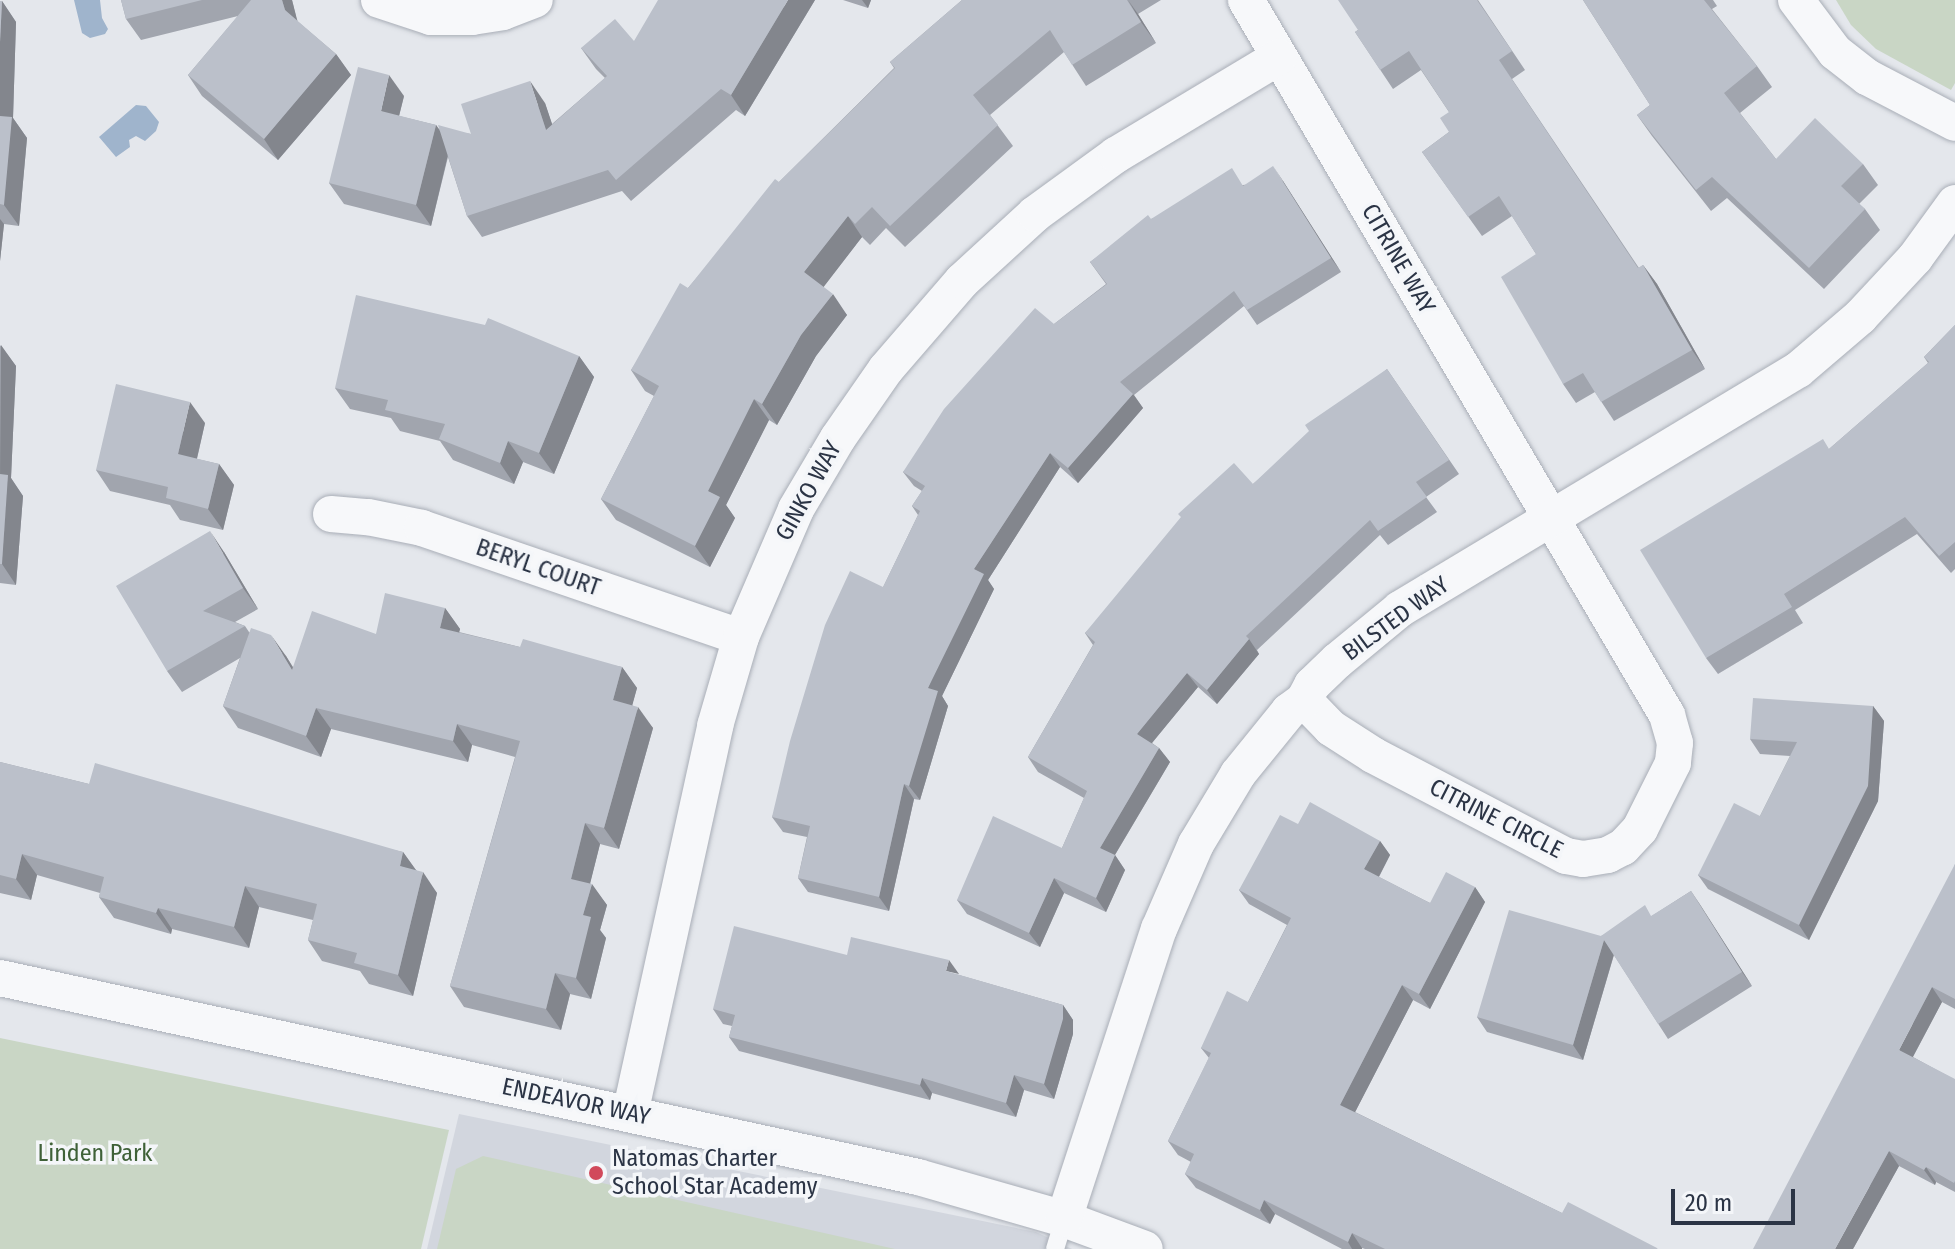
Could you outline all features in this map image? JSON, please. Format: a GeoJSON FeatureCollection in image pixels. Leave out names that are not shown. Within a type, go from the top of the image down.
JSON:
{"type":"FeatureCollection","features":[{"type":"Feature","properties":{"kind":"street"},"geometry":{"type":"LineString","coordinates":[[379,0],[431,17],[472,17],[503,12],[535,0]]}},
{"type":"Feature","properties":{"kind":"street","name":"CITRINE WAY"},"geometry":{"type":"LineString","coordinates":[[1246,0],[1551,519]]}},
{"type":"Feature","properties":{"kind":"street"},"geometry":{"type":"LineString","coordinates":[[1796,0],[1835,52],[1867,77],[1955,123]]}},
{"type":"Feature","properties":{"kind":"street","name":"GINKO WAY"},"geometry":{"type":"LineString","coordinates":[[630,1114],[715,726],[741,637],[796,509],[838,438],[886,369],[962,281],[1035,214],[1116,155],[1279,57]]}},
{"type":"Feature","properties":{"kind":"street","name":"BILSTED WAY"},"geometry":{"type":"LineString","coordinates":[[1059,1234],[1159,929],[1196,844],[1238,774],[1289,711],[1304,700],[1312,685],[1337,661],[1400,609],[1798,370],[1860,317],[1915,258],[1955,203]]}},
{"type":"Feature","properties":{"kind":"street","name":"BERYL COURT"},"geometry":{"type":"LineString","coordinates":[[331,514],[368,517],[422,528],[741,637]]}},
{"type":"Feature","properties":{"kind":"street","name":"CITRINE CIRCLE"},"geometry":{"type":"LineString","coordinates":[[1304,700],[1331,728],[1373,755],[1566,856],[1583,859],[1608,855],[1623,847],[1647,816],[1673,763],[1675,743],[1667,715],[1551,519]]}},
{"type":"Feature","properties":{"kind":"street","name":"ENDEAVOR WAY"},"geometry":{"type":"LineString","coordinates":[[0,978],[918,1177],[1059,1234],[1145,1249]]}},
{"type":"Feature","properties":{"kind":"shaded area","name":"Natomas Charter School Star Academy"},"geometry":{"type":"Polygon","coordinates":[[[459,1114],[1036,1232],[1072,1249],[427,1249],[459,1114]]]}},
{"type":"Feature","properties":{"kind":"green space"},"geometry":{"type":"Polygon","coordinates":[[[1836,0],[1955,0],[1955,83],[1951,90],[1876,49],[1851,25],[1836,0]]]}},
{"type":"Feature","properties":{"kind":"green space","name":"Linden Park"},"geometry":{"type":"Polygon","coordinates":[[[0,1038],[449,1130],[421,1249],[0,1249],[0,1038]]]}},
{"type":"Feature","properties":{"kind":"green space"},"geometry":{"type":"Polygon","coordinates":[[[483,1156],[895,1249],[437,1249],[456,1169],[483,1156]]]}},
{"type":"Feature","properties":{"kind":"water"},"geometry":{"type":"Polygon","coordinates":[[[74,0],[100,0],[102,18],[108,29],[105,34],[90,38],[82,33],[74,0]]]}},
{"type":"Feature","properties":{"kind":"water"},"geometry":{"type":"Polygon","coordinates":[[[136,105],[146,106],[159,122],[156,131],[145,141],[136,136],[129,140],[130,147],[116,157],[99,137],[136,105]]]}},
{"type":"Feature","properties":{"kind":"building"},"geometry":{"type":"Polygon","coordinates":[[[121,0],[202,0],[126,19],[121,0]]]}},
{"type":"Feature","properties":{"kind":"building"},"geometry":{"type":"Polygon","coordinates":[[[251,0],[282,0],[285,10],[336,54],[264,139],[188,75],[251,0]]]}},
{"type":"Feature","properties":{"kind":"building"},"geometry":{"type":"Polygon","coordinates":[[[658,0],[788,0],[731,95],[721,89],[616,180],[608,170],[467,216],[438,125],[471,134],[461,104],[530,81],[546,130],[607,76],[581,48],[615,19],[634,41],[658,0]]]}},
{"type":"Feature","properties":{"kind":"building"},"geometry":{"type":"Polygon","coordinates":[[[962,0],[1127,0],[1141,22],[1072,65],[1050,30],[973,95],[998,125],[890,226],[872,207],[855,224],[848,216],[804,272],[833,294],[801,335],[762,404],[754,399],[708,491],[720,497],[695,546],[601,499],[659,386],[631,370],[680,283],[688,288],[775,179],[779,182],[895,68],[890,62],[962,0]]]}},
{"type":"Feature","properties":{"kind":"building"},"geometry":{"type":"Polygon","coordinates":[[[1338,0],[1477,0],[1512,51],[1499,60],[1638,268],[1643,265],[1692,350],[1601,402],[1583,373],[1563,384],[1501,277],[1536,254],[1499,196],[1468,217],[1422,152],[1449,132],[1440,118],[1449,112],[1409,51],[1380,70],[1338,0]]]}},
{"type":"Feature","properties":{"kind":"building"},"geometry":{"type":"Polygon","coordinates":[[[1583,0],[1704,0],[1757,66],[1724,93],[1776,159],[1815,118],[1863,164],[1841,186],[1865,209],[1809,268],[1712,177],[1696,190],[1637,115],[1650,105],[1583,0]]]}},
{"type":"Feature","properties":{"kind":"building"},"geometry":{"type":"Polygon","coordinates":[[[0,1],[2,1],[0,42],[0,1]]]}},
{"type":"Feature","properties":{"kind":"building"},"geometry":{"type":"Polygon","coordinates":[[[358,67],[389,75],[381,111],[436,125],[416,205],[329,183],[358,67]]]}},
{"type":"Feature","properties":{"kind":"building"},"geometry":{"type":"Polygon","coordinates":[[[0,116],[12,117],[4,205],[0,204],[0,116]]]}},
{"type":"Feature","properties":{"kind":"building"},"geometry":{"type":"Polygon","coordinates":[[[1273,166],[1331,258],[1247,310],[1234,291],[1120,382],[1133,394],[1068,468],[1050,453],[974,569],[984,574],[928,688],[938,691],[909,786],[904,784],[879,897],[798,878],[810,826],[772,817],[790,741],[825,625],[850,571],[883,587],[920,511],[912,506],[925,486],[903,472],[944,409],[1035,308],[1054,324],[1107,284],[1090,262],[1148,215],[1151,219],[1232,168],[1243,186],[1273,166]]]}},
{"type":"Feature","properties":{"kind":"building"},"geometry":{"type":"Polygon","coordinates":[[[356,295],[485,325],[488,318],[579,356],[539,453],[508,441],[500,463],[439,439],[445,424],[385,410],[388,400],[335,388],[356,295]]]}},
{"type":"Feature","properties":{"kind":"building"},"geometry":{"type":"Polygon","coordinates":[[[1955,325],[1955,542],[1939,556],[1905,517],[1784,594],[1792,607],[1706,658],[1640,550],[1823,439],[1829,449],[1929,362],[1924,357],[1955,325]]]}},
{"type":"Feature","properties":{"kind":"building"},"geometry":{"type":"Polygon","coordinates":[[[1387,369],[1449,460],[1416,482],[1427,497],[1378,531],[1370,520],[1246,636],[1249,639],[1207,690],[1187,673],[1137,734],[1159,748],[1100,848],[1115,855],[1096,898],[1054,878],[1029,933],[957,900],[993,816],[1062,848],[1087,791],[1028,757],[1095,642],[1085,633],[1181,517],[1178,514],[1234,463],[1253,484],[1309,431],[1305,425],[1387,369]]]}},
{"type":"Feature","properties":{"kind":"building"},"geometry":{"type":"Polygon","coordinates":[[[116,384],[190,402],[178,454],[219,464],[208,509],[166,498],[168,487],[96,470],[116,384]]]}},
{"type":"Feature","properties":{"kind":"building"},"geometry":{"type":"Polygon","coordinates":[[[0,474],[8,475],[2,564],[0,564],[0,474]]]}},
{"type":"Feature","properties":{"kind":"building"},"geometry":{"type":"Polygon","coordinates":[[[210,531],[243,588],[203,611],[245,626],[167,671],[116,586],[210,531]]]}},
{"type":"Feature","properties":{"kind":"building"},"geometry":{"type":"Polygon","coordinates":[[[385,593],[445,608],[440,628],[520,647],[523,639],[622,667],[613,700],[638,707],[604,828],[585,823],[571,879],[592,884],[583,915],[591,917],[576,978],[555,973],[546,1009],[450,986],[520,741],[457,724],[453,741],[316,708],[306,736],[223,706],[251,628],[271,635],[292,670],[312,611],[376,634],[385,593]]]}},
{"type":"Feature","properties":{"kind":"building"},"geometry":{"type":"Polygon","coordinates":[[[1753,698],[1873,706],[1868,786],[1799,925],[1698,875],[1734,803],[1760,816],[1797,742],[1750,739],[1753,698]]]}},
{"type":"Feature","properties":{"kind":"building"},"geometry":{"type":"Polygon","coordinates":[[[0,762],[89,784],[95,763],[403,852],[400,866],[423,872],[398,975],[354,963],[357,953],[308,940],[317,904],[245,886],[234,927],[158,908],[156,913],[99,897],[104,877],[22,854],[16,879],[0,875],[0,762]]]}},
{"type":"Feature","properties":{"kind":"building"},"geometry":{"type":"Polygon","coordinates":[[[1310,802],[1380,841],[1364,869],[1430,903],[1446,872],[1475,887],[1419,994],[1402,985],[1340,1105],[1562,1213],[1568,1202],[1656,1249],[1385,1249],[1352,1233],[1348,1242],[1264,1200],[1260,1210],[1185,1174],[1194,1154],[1168,1141],[1211,1053],[1201,1048],[1227,991],[1248,1002],[1291,918],[1239,890],[1280,815],[1298,824],[1310,802]]]}},
{"type":"Feature","properties":{"kind":"building"},"geometry":{"type":"Polygon","coordinates":[[[1955,864],[1955,999],[1932,987],[1899,1050],[1955,1079],[1954,1183],[1889,1151],[1835,1249],[1753,1249],[1955,864]]]}},
{"type":"Feature","properties":{"kind":"building"},"geometry":{"type":"Polygon","coordinates":[[[1691,891],[1742,972],[1658,1024],[1604,940],[1573,1045],[1477,1017],[1509,910],[1601,936],[1645,905],[1651,916],[1691,891]]]}},
{"type":"Feature","properties":{"kind":"building"},"geometry":{"type":"Polygon","coordinates":[[[734,926],[847,955],[851,937],[949,960],[946,971],[1063,1005],[1063,1019],[1044,1084],[1014,1075],[1006,1103],[922,1078],[920,1085],[729,1037],[735,1015],[713,1009],[734,926]]]}},
{"type":"Feature","properties":{"kind":"place","name":"Natomas Charter School Star Academy"},"geometry":{"type":"Point","coordinates":[596,1173]}}]}
